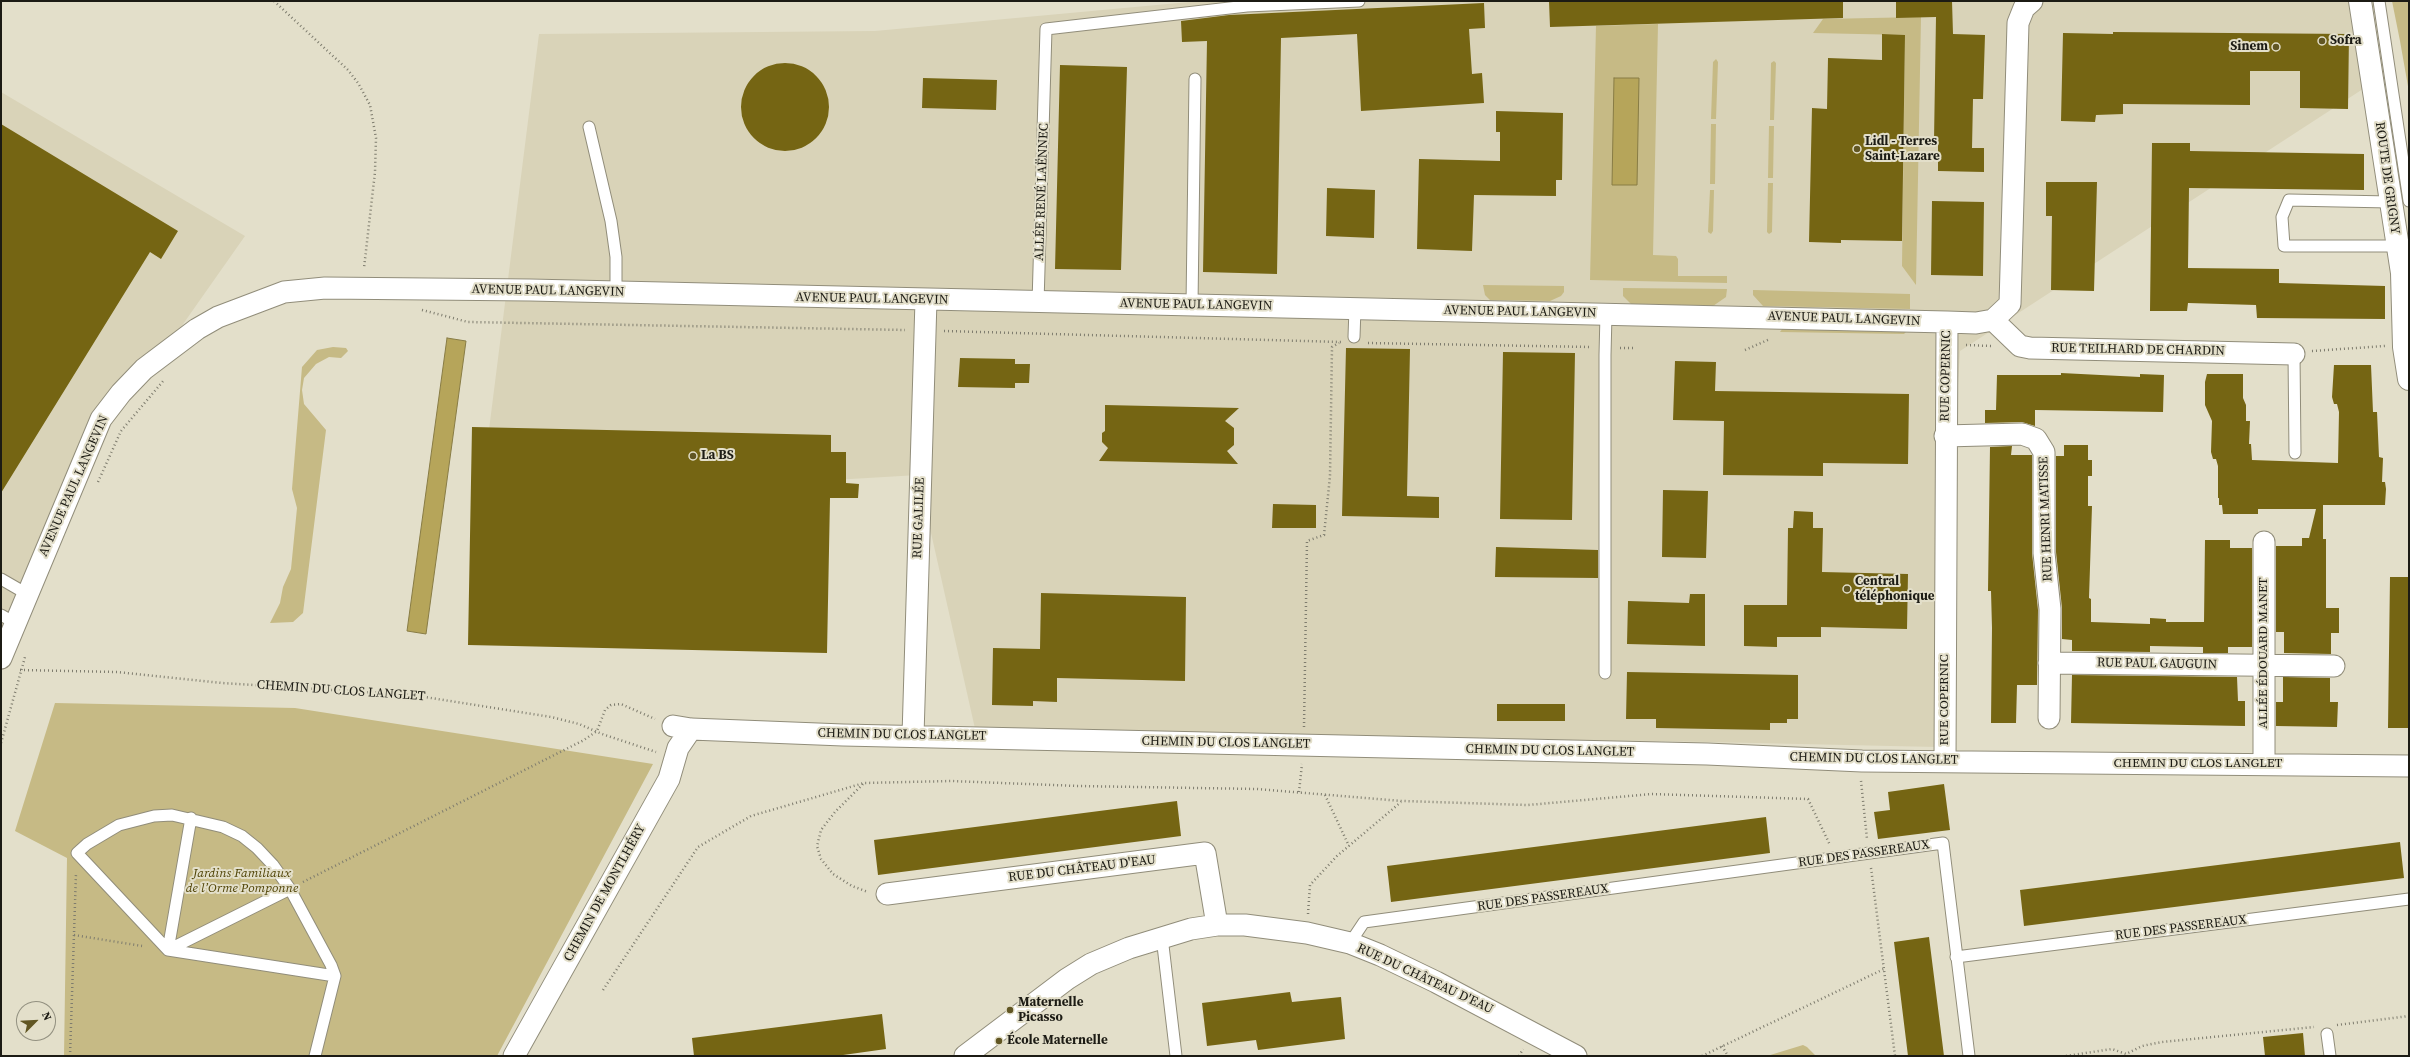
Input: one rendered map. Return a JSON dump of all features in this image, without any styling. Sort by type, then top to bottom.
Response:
[{"type":"street","points":[[1993,320],[2010,304],[2018,23],[2024,8],[2032,1]]},
{"type":"street","name":"ROUTE DE GRIGNY","points":[[2360,1],[2400,202],[2397,246],[2403,283],[2404,347],[2409,379]]},
{"type":"street","name":"AVENUE PAUL LANGEVIN","points":[[8,664],[8,619],[27,594],[101,419],[121,393],[144,369],[169,348],[218,317],[284,292],[325,288],[616,292],[1038,303],[1354,308],[1947,322]]},
{"type":"street","name":"RUE GALILÉE","points":[[913,736],[926,300]]},
{"type":"street","name":"RUE COPERNIC","points":[[1945,761],[1945,436],[1947,322],[1976,323],[1993,320]]},
{"type":"street","name":"RUE TEILHARD DE CHARDIN","points":[[1993,320],[2020,346],[2030,348],[2294,354]]},
{"type":"street","name":"RUE HENRI MATISSE","points":[[1945,436],[2022,434],[2036,439],[2040,443],[2044,452],[2044,553],[2050,609],[2049,718]]},
{"type":"street","name":"ALLÉE ÉDOUARD MANET","points":[[2264,542],[2264,764]]},
{"type":"street","name":"RUE PAUL GAUGUIN","points":[[2049,663],[2334,666]]},
{"type":"street","name":"CHEMIN DU CLOS LANGLET","points":[[682,727],[913,736],[1707,754],[1862,761],[2409,766]]},
{"type":"street","name":"CHEMIN DE MONTLHÉRY","points":[[514,1056],[669,780],[682,727]]},
{"type":"street","name":"RUE DU CHÂTEAU D'EAU","points":[[887,894],[1206,853],[1217,925]]},
{"type":"street","name":"RUE DU CHÂTEAU D'EAU","points":[[965,1056],[1054,988],[1091,964],[1162,937],[1217,925],[1245,925],[1307,933],[1350,943],[1380,955],[1436,982],[1576,1056]]},
{"type":"lane","name":"ALLÉE RENÉ LAËNNEC","points":[[1038,303],[1046,81],[1046,29],[1048,27],[1086,25],[1176,13],[1247,6],[1359,1]]},
{"type":"lane","points":[[2379,1],[2400,202],[2289,200],[2282,217],[2284,246],[2397,246]]},
{"type":"lane","points":[[1192,305],[1195,79]]},
{"type":"lane","points":[[589,127],[611,221],[616,257],[616,292]]},
{"type":"lane","points":[[1352,340],[1354,308]]},
{"type":"lane","points":[[1605,673],[1606,314]]},
{"type":"lane","points":[[2294,354],[2295,454]]},
{"type":"lane","points":[[1,579],[27,594]]},
{"type":"lane","points":[[315,1056],[335,976],[331,965],[290,889],[273,865],[242,836],[223,827],[191,818],[172,815],[137,819],[119,825],[103,834],[77,853],[168,950],[335,976]]},
{"type":"lane","points":[[168,950],[191,818]]},
{"type":"lane","name":"RUE DES PASSEREAUX","points":[[1350,943],[1364,922],[1943,843],[1956,957],[2409,899]]},
{"type":"lane","points":[[168,950],[290,889]]},
{"type":"lane","points":[[1162,937],[1176,1056]]},
{"type":"lane","points":[[1956,957],[1969,1056]]},
{"type":"lane","points":[[2326,1029],[2330,1056]]},
{"type":"path","points":[[274,1],[348,70],[358,83],[370,105],[376,138],[374,172],[364,251],[363,289]]},
{"type":"path","points":[[414,309],[468,322],[925,331],[1342,342],[1352,340]]},
{"type":"path","points":[[1299,793],[1304,745],[1307,541],[1324,535],[1330,476],[1332,347],[1342,342],[1352,340]]},
{"type":"path","points":[[1365,343],[1634,348]]},
{"type":"path","points":[[2294,354],[2338,348],[2388,346],[2404,347]]},
{"type":"path","points":[[96,488],[121,431],[166,379]]},
{"type":"path","points":[[1,743],[27,649]]},
{"type":"path","name":"CHEMIN DU CLOS LANGLET","points":[[8,664],[21,670],[116,672],[222,683],[412,695],[551,717],[579,724],[674,758]]},
{"type":"path","points":[[290,889],[597,731],[605,710],[612,704],[621,704],[682,727]]},
{"type":"path","points":[[1862,761],[1861,792],[1895,1056]]},
{"type":"path","points":[[604,990],[698,847],[751,816],[864,782],[951,781],[1078,786],[1257,789],[1402,801],[1528,805],[1652,794],[1808,799],[1837,858]]},
{"type":"path","points":[[864,782],[835,812],[821,830],[817,846],[821,859],[833,874],[852,886],[868,892],[887,894]]},
{"type":"path","points":[[1325,795],[1349,846]]},
{"type":"path","points":[[1307,933],[1310,885],[1349,846],[1402,801]]},
{"type":"path","points":[[70,1056],[77,853]]},
{"type":"path","points":[[74,935],[168,950]]},
{"type":"path","points":[[1702,1056],[1884,968]]},
{"type":"path","points":[[2066,1056],[2112,1049],[2126,1055],[2162,1042],[2326,1029],[2409,1016]]},
{"type":"path","points":[[1722,1046],[1728,1056]]},
{"type":"shaded area","points":[[1200,1],[2351,1],[2366,87],[1960,351],[1937,747],[1662,741],[976,733],[918,475],[480,501],[539,34],[875,31]]},
{"type":"shaded area","points":[[1614,78],[1639,78],[1637,185],[1612,185]]},
{"type":"shaded area","points":[[1,92],[245,236],[181,327],[134,367],[1,635]]},
{"type":"shaded area","points":[[447,338],[466,341],[426,634],[407,631]]},
{"type":"green space","points":[[2392,1],[2409,1],[2409,92],[2400,41]]},
{"type":"green space","points":[[1921,17],[1916,285],[1902,266],[1905,35],[1813,33],[1823,19]]},
{"type":"green space","points":[[1658,24],[1653,255],[1676,256],[1678,259],[1678,276],[1727,276],[1727,283],[1590,280],[1596,26]]},
{"type":"green space","points":[[1716,59],[1718,62],[1716,119],[1711,119],[1713,62]]},
{"type":"green space","points":[[1774,61],[1776,63],[1774,120],[1770,120],[1771,63]]},
{"type":"green space","points":[[1711,124],[1716,124],[1715,184],[1710,184]]},
{"type":"green space","points":[[1769,126],[1774,126],[1773,178],[1768,178]]},
{"type":"green space","points":[[1768,183],[1773,183],[1772,232],[1769,234],[1767,232]]},
{"type":"green space","points":[[1710,190],[1714,190],[1713,231],[1711,234],[1708,232]]},
{"type":"green space","points":[[1483,285],[1564,286],[1564,292],[1561,296],[1550,301],[1490,300],[1485,295]]},
{"type":"green space","points":[[1623,288],[1727,289],[1726,297],[1713,306],[1631,304],[1623,296]]},
{"type":"green space","points":[[1753,290],[1910,294],[1910,309],[1763,306],[1753,295]]},
{"type":"green space","points":[[1783,328],[1908,330],[1904,334],[1780,332]]},
{"type":"green space","points":[[333,347],[346,348],[348,351],[341,358],[329,357],[316,364],[304,378],[302,390],[304,404],[326,430],[303,613],[293,622],[270,623],[280,603],[283,587],[291,569],[297,508],[292,489],[302,367],[317,350]]},
{"type":"green space","name":"Jardins Familiaux de l’Orme Pomponne","points":[[55,703],[295,708],[653,764],[497,1056],[64,1056],[67,858],[15,831]]},
{"type":"green space","points":[[1803,1045],[1816,1056],[1767,1056]]},
{"type":"building","points":[[1549,1],[1843,1],[1843,18],[1550,27]]},
{"type":"building","points":[[1896,1],[1952,1],[1953,34],[1985,35],[1983,99],[1973,99],[1972,148],[1984,148],[1984,172],[1938,171],[1938,140],[1934,140],[1936,17],[1896,18]]},
{"type":"building","points":[[1484,3],[1485,28],[1469,29],[1472,74],[1482,73],[1484,103],[1361,111],[1357,34],[1281,38],[1277,274],[1203,272],[1207,41],[1182,42],[1181,21],[1229,15]]},
{"type":"building","points":[[2113,32],[2349,34],[2348,109],[2300,108],[2300,71],[2250,71],[2250,105],[2123,104],[2123,114],[2096,115],[2095,122],[2061,121],[2063,33],[2113,34]]},
{"type":"building","name":"Lidl - Terres Saint-Lazare","points":[[1882,34],[1905,35],[1902,241],[1841,240],[1841,243],[1809,242],[1812,108],[1827,109],[1828,58],[1882,60]]},
{"type":"building","points":[[785,63],[802,66],[810,70],[822,82],[826,90],[829,107],[826,124],[822,132],[810,144],[802,148],[785,151],[768,148],[760,144],[748,132],[744,124],[741,107],[744,90],[748,82],[760,70],[768,66]]},
{"type":"building","points":[[1060,65],[1127,67],[1121,270],[1055,269]]},
{"type":"building","points":[[923,78],[997,80],[996,110],[922,108]]},
{"type":"building","points":[[1496,111],[1563,113],[1562,180],[1556,180],[1556,196],[1474,195],[1472,251],[1417,249],[1419,159],[1500,161],[1500,132],[1496,132]]},
{"type":"building","points":[[1,124],[178,231],[161,259],[150,252],[1,493]]},
{"type":"building","points":[[2152,143],[2190,143],[2190,151],[2364,154],[2364,190],[2189,188],[2188,268],[2279,269],[2279,283],[2385,286],[2385,319],[2257,318],[2256,305],[2188,303],[2187,311],[2150,311]]},
{"type":"building","points":[[2046,182],[2097,182],[2094,291],[2051,290],[2052,216],[2046,216]]},
{"type":"building","points":[[1327,188],[1375,190],[1374,238],[1326,236]]},
{"type":"building","points":[[1932,201],[1984,202],[1983,276],[1931,275]]},
{"type":"building","points":[[1346,348],[1410,349],[1407,496],[1439,497],[1439,518],[1342,516]]},
{"type":"building","points":[[1503,352],[1575,353],[1572,520],[1500,519]]},
{"type":"building","points":[[960,358],[1015,359],[1015,364],[1030,364],[1029,383],[1015,383],[1015,388],[958,387]]},
{"type":"building","points":[[1675,361],[1716,362],[1715,391],[1909,394],[1908,464],[1823,463],[1823,476],[1723,475],[1724,421],[1673,420]]},
{"type":"building","points":[[2334,365],[2371,365],[2373,412],[2377,412],[2379,457],[2383,458],[2382,482],[2385,482],[2386,489],[2385,505],[2323,505],[2323,539],[2326,539],[2326,608],[2339,608],[2339,633],[2331,633],[2331,654],[2284,653],[2284,632],[2276,632],[2276,546],[2302,546],[2302,538],[2309,538],[2316,509],[2258,509],[2258,514],[2223,514],[2222,505],[2219,505],[2218,498],[2218,466],[2216,459],[2213,459],[2211,452],[2212,421],[2205,405],[2205,382],[2207,374],[2243,374],[2243,398],[2246,405],[2246,421],[2250,421],[2249,444],[2251,444],[2252,460],[2338,463],[2339,412],[2337,404],[2334,404],[2332,397]]},
{"type":"building","points":[[2061,373],[2140,377],[2140,374],[2164,375],[2163,412],[2035,410],[2035,426],[2022,422],[1985,423],[1985,410],[1996,410],[1997,375],[2061,375]]},
{"type":"building","points":[[1105,405],[1239,408],[1225,421],[1234,428],[1234,445],[1227,451],[1238,464],[1099,461],[1108,448],[1102,442],[1102,433],[1105,431]]},
{"type":"building","points":[[472,427],[831,435],[831,452],[846,452],[846,483],[859,484],[858,498],[830,498],[827,653],[468,645]]},
{"type":"building","points":[[2064,445],[2088,445],[2088,460],[2092,460],[2092,476],[2088,476],[2088,506],[2092,506],[2089,598],[2091,599],[2091,622],[2150,624],[2150,618],[2166,619],[2166,622],[2204,622],[2205,540],[2230,540],[2230,548],[2252,548],[2252,647],[2228,647],[2228,653],[2203,653],[2203,647],[2150,646],[2150,652],[2072,651],[2072,640],[2062,639],[2062,608],[2056,552],[2056,456],[2064,456]]},
{"type":"building","points":[[2012,446],[2011,455],[2032,455],[2032,553],[2038,610],[2037,685],[2017,685],[2016,723],[1991,723],[1992,628],[1991,591],[1988,591],[1990,447]]},
{"type":"building","points":[[1663,490],[1708,491],[1706,558],[1662,557]]},
{"type":"building","points":[[1273,504],[1316,505],[1316,528],[1272,528]]},
{"type":"building","name":"Central téléphonique","points":[[1794,511],[1813,512],[1813,528],[1823,528],[1822,572],[1908,574],[1907,629],[1821,627],[1821,637],[1777,637],[1777,647],[1744,646],[1744,605],[1787,605],[1788,528],[1793,528]]},
{"type":"building","points":[[1496,547],[1598,550],[1598,578],[1495,577]]},
{"type":"building","points":[[2390,577],[2409,577],[2409,728],[2388,728]]},
{"type":"building","points":[[1041,593],[1186,597],[1185,681],[1057,678],[1057,702],[1033,701],[1033,706],[992,705],[993,648],[1040,649]]},
{"type":"building","points":[[1690,594],[1705,594],[1705,646],[1627,644],[1628,601],[1689,603]]},
{"type":"building","points":[[1627,672],[1798,675],[1798,719],[1787,719],[1787,723],[1770,723],[1770,730],[1656,728],[1656,719],[1626,719]]},
{"type":"building","points":[[2072,675],[2237,677],[2238,701],[2245,701],[2245,726],[2071,723]]},
{"type":"building","points":[[2283,677],[2330,678],[2330,702],[2338,702],[2337,727],[2276,726],[2276,702],[2283,702]]},
{"type":"building","points":[[1497,704],[1565,704],[1565,721],[1497,721]]},
{"type":"building","points":[[1944,784],[1950,830],[1878,839],[1874,812],[1890,810],[1888,792]]},
{"type":"building","points":[[1177,801],[1181,836],[878,875],[874,840]]},
{"type":"building","points":[[1766,817],[1770,853],[1391,902],[1387,866]]},
{"type":"building","points":[[2400,842],[2404,878],[2024,926],[2020,890]]},
{"type":"building","points":[[1929,937],[1944,1056],[1908,1056],[1894,942]]},
{"type":"building","points":[[1290,992],[1292,1002],[1341,997],[1345,1039],[1258,1050],[1256,1040],[1207,1046],[1202,1003]]},
{"type":"building","points":[[882,1014],[886,1049],[836,1056],[694,1056],[692,1038]]},
{"type":"building","points":[[2303,1033],[2305,1056],[2265,1056],[2263,1037]]},
{"type":"place","name":"Sofra","points":[[2322,41]]},
{"type":"place","name":"Sinem","points":[[2276,47]]},
{"type":"place","name":"Lidl - Terres Saint-Lazare","points":[[1857,149]]},
{"type":"place","name":"La BS","points":[[693,456]]},
{"type":"place","name":"Central téléphonique","points":[[1847,589]]},
{"type":"place","name":"Maternelle Picasso","points":[[1010,1010]]},
{"type":"place","name":"École Maternelle","points":[[999,1041]]}]
